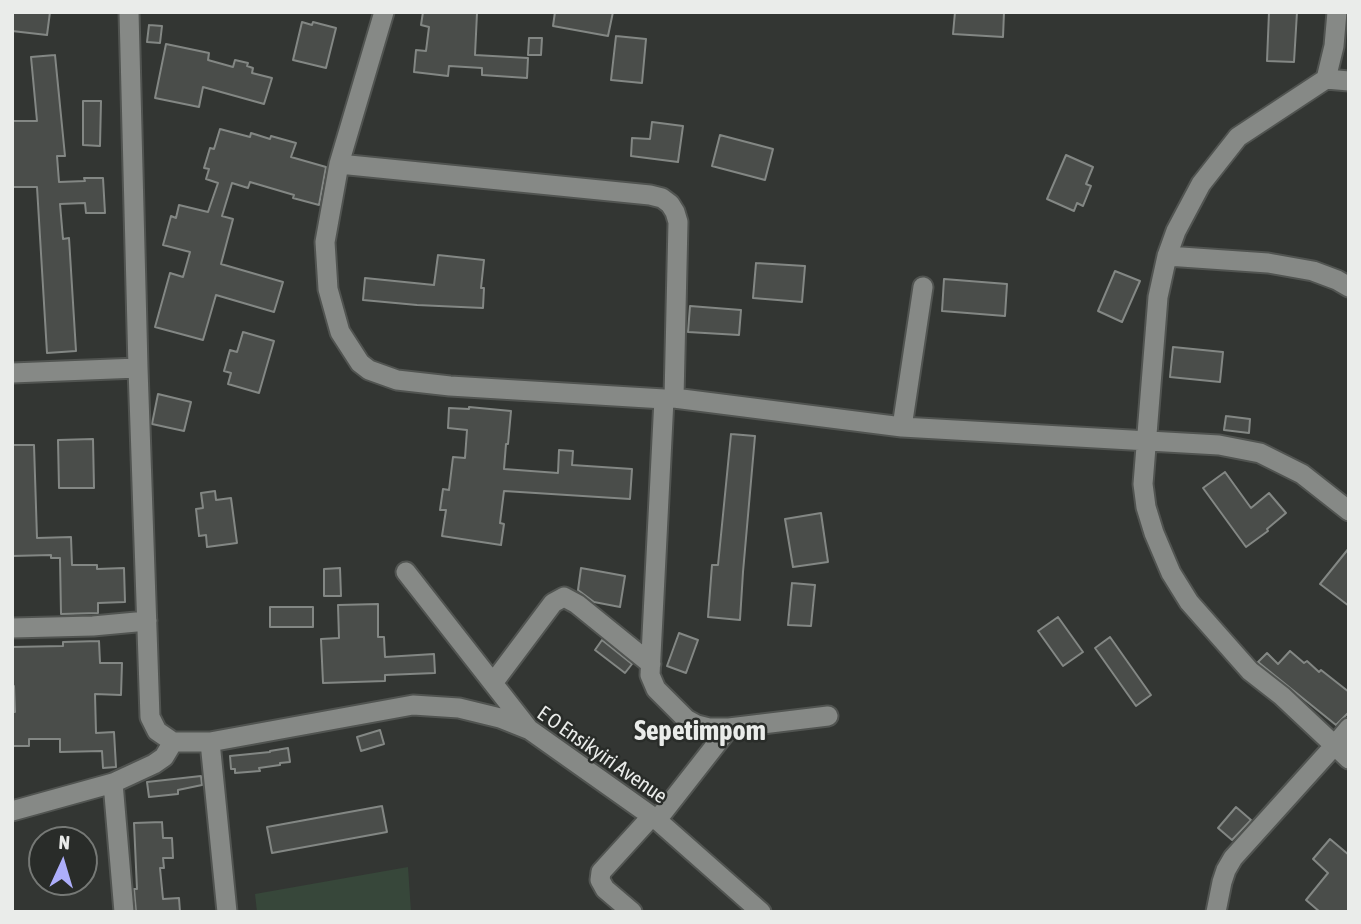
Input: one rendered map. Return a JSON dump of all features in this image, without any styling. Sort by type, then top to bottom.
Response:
[{"type":"street","points":[[12,811],[113,783],[155,764],[164,757],[173,742],[157,731],[150,717],[129,12]]},
{"type":"street","points":[[384,12],[339,164],[325,242],[328,289],[340,332],[360,363],[369,370],[397,380],[450,386],[669,399],[902,427],[1219,445],[1260,453],[1302,474],[1349,511]]},
{"type":"street","points":[[1326,79],[1334,46],[1337,12]]},
{"type":"street","points":[[1342,753],[1282,696],[1250,671],[1189,602],[1171,573],[1154,533],[1146,507],[1143,484],[1158,297],[1167,256],[1176,231],[1201,184],[1238,137],[1326,79],[1349,81]]},
{"type":"street","points":[[339,164],[650,195],[662,198],[670,204],[678,222],[650,675],[656,689],[686,719],[709,728],[828,716]]},
{"type":"street","points":[[1167,256],[1268,263],[1313,271],[1349,287]]},
{"type":"street","points":[[902,427],[923,287]]},
{"type":"street","points":[[12,373],[138,368]]},
{"type":"street","points":[[406,572],[530,730]]},
{"type":"street","points":[[493,683],[553,603],[564,597],[577,604],[651,664]]},
{"type":"street","points":[[12,628],[93,626],[147,621]]},
{"type":"street","name":"E O Ensikyiri Avenue","points":[[173,742],[210,742],[413,705],[459,708],[500,718],[530,730],[654,818],[761,912]]},
{"type":"street","points":[[632,912],[606,889],[600,880],[601,872],[654,818],[729,728]]},
{"type":"street","points":[[1216,912],[1226,870],[1233,858],[1342,753],[1349,728]]},
{"type":"street","points":[[210,742],[227,912]]},
{"type":"street","points":[[113,783],[124,912]]},
{"type":"green space","points":[[408,867],[411,912],[257,912],[255,894]]},
{"type":"building","points":[[12,12],[50,12],[47,35],[12,31]]},
{"type":"building","points":[[423,12],[477,13],[475,55],[528,58],[527,78],[482,75],[482,68],[449,66],[448,76],[414,72],[416,50],[426,51],[429,27],[421,25]]},
{"type":"building","points":[[555,12],[613,12],[608,36],[553,26]]},
{"type":"building","points":[[955,12],[1004,12],[1003,37],[953,34]]},
{"type":"building","points":[[1269,12],[1297,12],[1294,62],[1267,61]]},
{"type":"building","points":[[302,22],[336,28],[326,68],[293,60]]},
{"type":"building","points":[[149,25],[162,26],[160,43],[147,42]]},
{"type":"building","points":[[616,36],[646,39],[642,83],[611,80]]},
{"type":"building","points":[[529,38],[542,38],[541,55],[528,55]]},
{"type":"building","points":[[166,44],[209,53],[208,60],[233,67],[235,60],[248,63],[247,66],[253,68],[252,73],[272,78],[264,104],[203,87],[199,107],[155,98]]},
{"type":"building","points":[[55,55],[65,156],[57,156],[59,182],[103,178],[105,213],[86,213],[85,203],[60,204],[63,239],[69,238],[76,351],[47,353],[37,187],[12,187],[12,121],[37,121],[31,57]]},
{"type":"building","points":[[83,101],[101,101],[100,146],[83,145]]},
{"type":"building","points":[[652,122],[683,126],[678,162],[631,156],[632,138],[650,139]]},
{"type":"building","points":[[220,129],[250,137],[251,133],[296,143],[291,157],[326,167],[319,205],[250,182],[248,188],[232,183],[222,216],[233,219],[221,264],[283,282],[274,312],[216,295],[203,340],[155,327],[170,273],[183,277],[190,252],[163,245],[171,216],[176,218],[179,205],[208,212],[218,183],[206,179],[209,169],[204,168]]},
{"type":"building","points":[[720,135],[773,149],[765,180],[712,166]]},
{"type":"building","points":[[1066,155],[1093,167],[1086,184],[1091,186],[1083,206],[1077,203],[1074,211],[1047,199]]},
{"type":"building","points":[[438,255],[484,260],[481,288],[484,288],[483,308],[363,300],[365,278],[434,285]]},
{"type":"building","points":[[756,263],[805,266],[802,302],[753,298]]},
{"type":"building","points":[[1115,271],[1140,281],[1122,322],[1098,311]]},
{"type":"building","points":[[944,279],[1007,284],[1005,316],[942,311]]},
{"type":"building","points":[[690,306],[741,310],[739,335],[688,332]]},
{"type":"building","points":[[243,332],[274,341],[259,393],[228,384],[231,373],[224,371],[230,350],[237,352]]},
{"type":"building","points":[[1173,347],[1223,352],[1220,382],[1170,377]]},
{"type":"building","points":[[158,394],[191,402],[184,431],[152,424]]},
{"type":"building","points":[[449,408],[511,411],[504,469],[558,473],[559,450],[573,451],[572,465],[632,469],[630,499],[504,491],[500,523],[504,524],[501,545],[442,536],[446,510],[440,510],[443,489],[449,490],[453,457],[465,458],[467,430],[448,428]]},
{"type":"building","points":[[1226,416],[1250,419],[1249,433],[1224,430]]},
{"type":"building","points":[[731,434],[755,436],[740,620],[708,617],[712,565],[718,565]]},
{"type":"building","points":[[93,439],[94,488],[59,488],[58,440]]},
{"type":"building","points":[[12,445],[34,445],[37,538],[71,537],[72,565],[97,565],[97,569],[124,568],[125,602],[98,603],[98,613],[61,614],[60,558],[51,558],[51,555],[12,556]]},
{"type":"building","points":[[1225,472],[1251,508],[1269,493],[1286,513],[1246,547],[1203,488]]},
{"type":"building","points":[[215,491],[216,500],[231,498],[237,543],[207,547],[206,535],[199,536],[196,509],[203,508],[201,493]]},
{"type":"building","points":[[821,513],[828,562],[793,567],[785,519]]},
{"type":"building","points":[[1349,548],[1349,606],[1320,584]]},
{"type":"building","points":[[340,568],[341,596],[324,596],[324,569]]},
{"type":"building","points":[[581,568],[625,576],[620,607],[594,602],[578,590]]},
{"type":"building","points":[[792,583],[815,585],[811,626],[788,625]]},
{"type":"building","points":[[378,604],[378,637],[384,637],[385,657],[434,654],[435,673],[385,675],[385,681],[323,683],[321,639],[339,638],[338,605]]},
{"type":"building","points":[[270,607],[313,607],[313,627],[270,627]]},
{"type":"building","points":[[1058,617],[1083,652],[1063,666],[1038,631]]},
{"type":"building","points":[[679,633],[698,640],[686,673],[667,666]]},
{"type":"building","points":[[1110,637],[1151,695],[1136,706],[1095,648]]},
{"type":"building","points":[[602,640],[632,664],[625,673],[595,650]]},
{"type":"building","points":[[99,641],[100,663],[122,663],[121,695],[95,694],[96,733],[114,732],[116,767],[103,768],[102,751],[60,752],[60,739],[29,739],[29,746],[12,746],[12,712],[15,712],[12,647],[63,646],[63,642]]},
{"type":"building","points":[[1290,651],[1349,692],[1349,712],[1336,725],[1258,662],[1267,653],[1278,664]]},
{"type":"building","points":[[380,730],[384,744],[361,751],[357,737]]},
{"type":"building","points":[[288,748],[290,762],[259,768],[260,771],[235,773],[235,769],[231,769],[230,756]]},
{"type":"building","points":[[201,776],[202,785],[178,790],[178,794],[149,797],[147,782]]},
{"type":"building","points":[[382,806],[387,832],[272,853],[267,827]]},
{"type":"building","points":[[1236,807],[1251,820],[1232,840],[1218,828]]},
{"type":"building","points":[[162,822],[163,838],[172,838],[173,858],[163,858],[164,868],[160,868],[163,899],[179,898],[180,912],[136,912],[134,823]]},
{"type":"building","points":[[1330,839],[1349,855],[1349,912],[1320,912],[1306,900],[1328,873],[1313,859]]},
{"type":"district","name":"Sepetimpom","points":[[700,731]]}]
